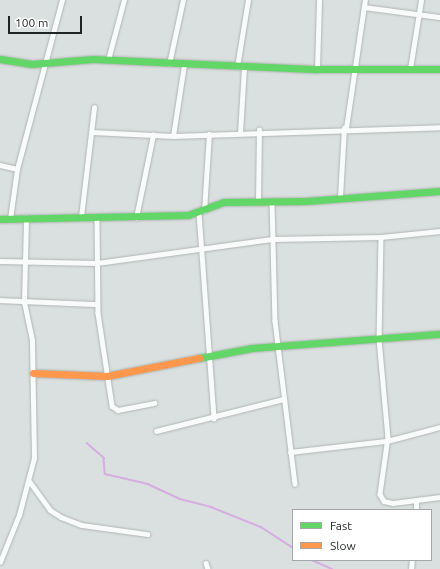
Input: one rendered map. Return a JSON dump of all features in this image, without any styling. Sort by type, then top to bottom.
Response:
[{"type":"street","points":[[10,219],[18,169],[47,64],[62,0]]},
{"type":"street","points":[[108,60],[124,0]]},
{"type":"street","points":[[169,64],[182,0]]},
{"type":"street","points":[[240,133],[240,67],[248,0]]},
{"type":"street","points":[[317,69],[319,0]]},
{"type":"street","points":[[340,197],[345,128],[356,70],[365,0]]},
{"type":"street","points":[[410,69],[421,0]]},
{"type":"street","points":[[364,7],[440,18]]},
{"type":"street","points":[[0,59],[47,64],[108,60],[240,67],[356,70],[440,69]]},
{"type":"street","points":[[173,136],[184,65]]},
{"type":"street","points":[[81,217],[94,108]]},
{"type":"street","points":[[92,132],[173,136],[240,133],[259,130],[440,127]]},
{"type":"street","points":[[258,201],[259,130]]},
{"type":"street","points":[[209,134],[201,212],[208,356],[214,418]]},
{"type":"street","points":[[136,218],[154,135]]},
{"type":"street","points":[[0,164],[18,169]]},
{"type":"street","points":[[0,219],[81,217],[136,218],[201,212],[224,202],[272,201],[440,192]]},
{"type":"street","points":[[272,201],[278,345],[283,399],[295,484]]},
{"type":"street","points":[[0,562],[30,482],[34,458],[34,373],[24,302],[23,262],[26,218]]},
{"type":"street","points":[[97,218],[97,304],[113,408],[154,403]]},
{"type":"street","points":[[0,261],[96,263],[273,239],[381,237],[440,231]]},
{"type":"street","points":[[381,237],[379,339],[388,442],[381,497],[393,503],[416,502],[440,497]]},
{"type":"street","points":[[0,300],[97,304]]},
{"type":"street","points":[[34,373],[107,376],[208,356],[278,345],[440,334]]},
{"type":"street","points":[[156,431],[214,418],[283,399]]},
{"type":"street","points":[[290,452],[388,442],[440,427]]},
{"type":"street","points":[[30,482],[50,510],[61,517],[82,526],[147,534]]},
{"type":"street","points":[[416,502],[416,509]]},
{"type":"street","points":[[206,562],[208,569]]},
{"type":"waterway","points":[[87,443],[104,458],[105,474],[148,484],[180,499],[211,507],[261,527],[292,547]]},
{"type":"waterway","points":[[314,561],[332,569]]},
{"type":"traffic: fast","points":[[0,59],[32,64],[93,59],[317,69],[440,69]]},
{"type":"traffic: fast","points":[[0,219],[188,215],[224,202],[306,201],[440,191]]},
{"type":"traffic: fast","points":[[199,358],[252,348],[440,334]]},
{"type":"traffic: slow","points":[[33,373],[107,376],[199,358]]}]
